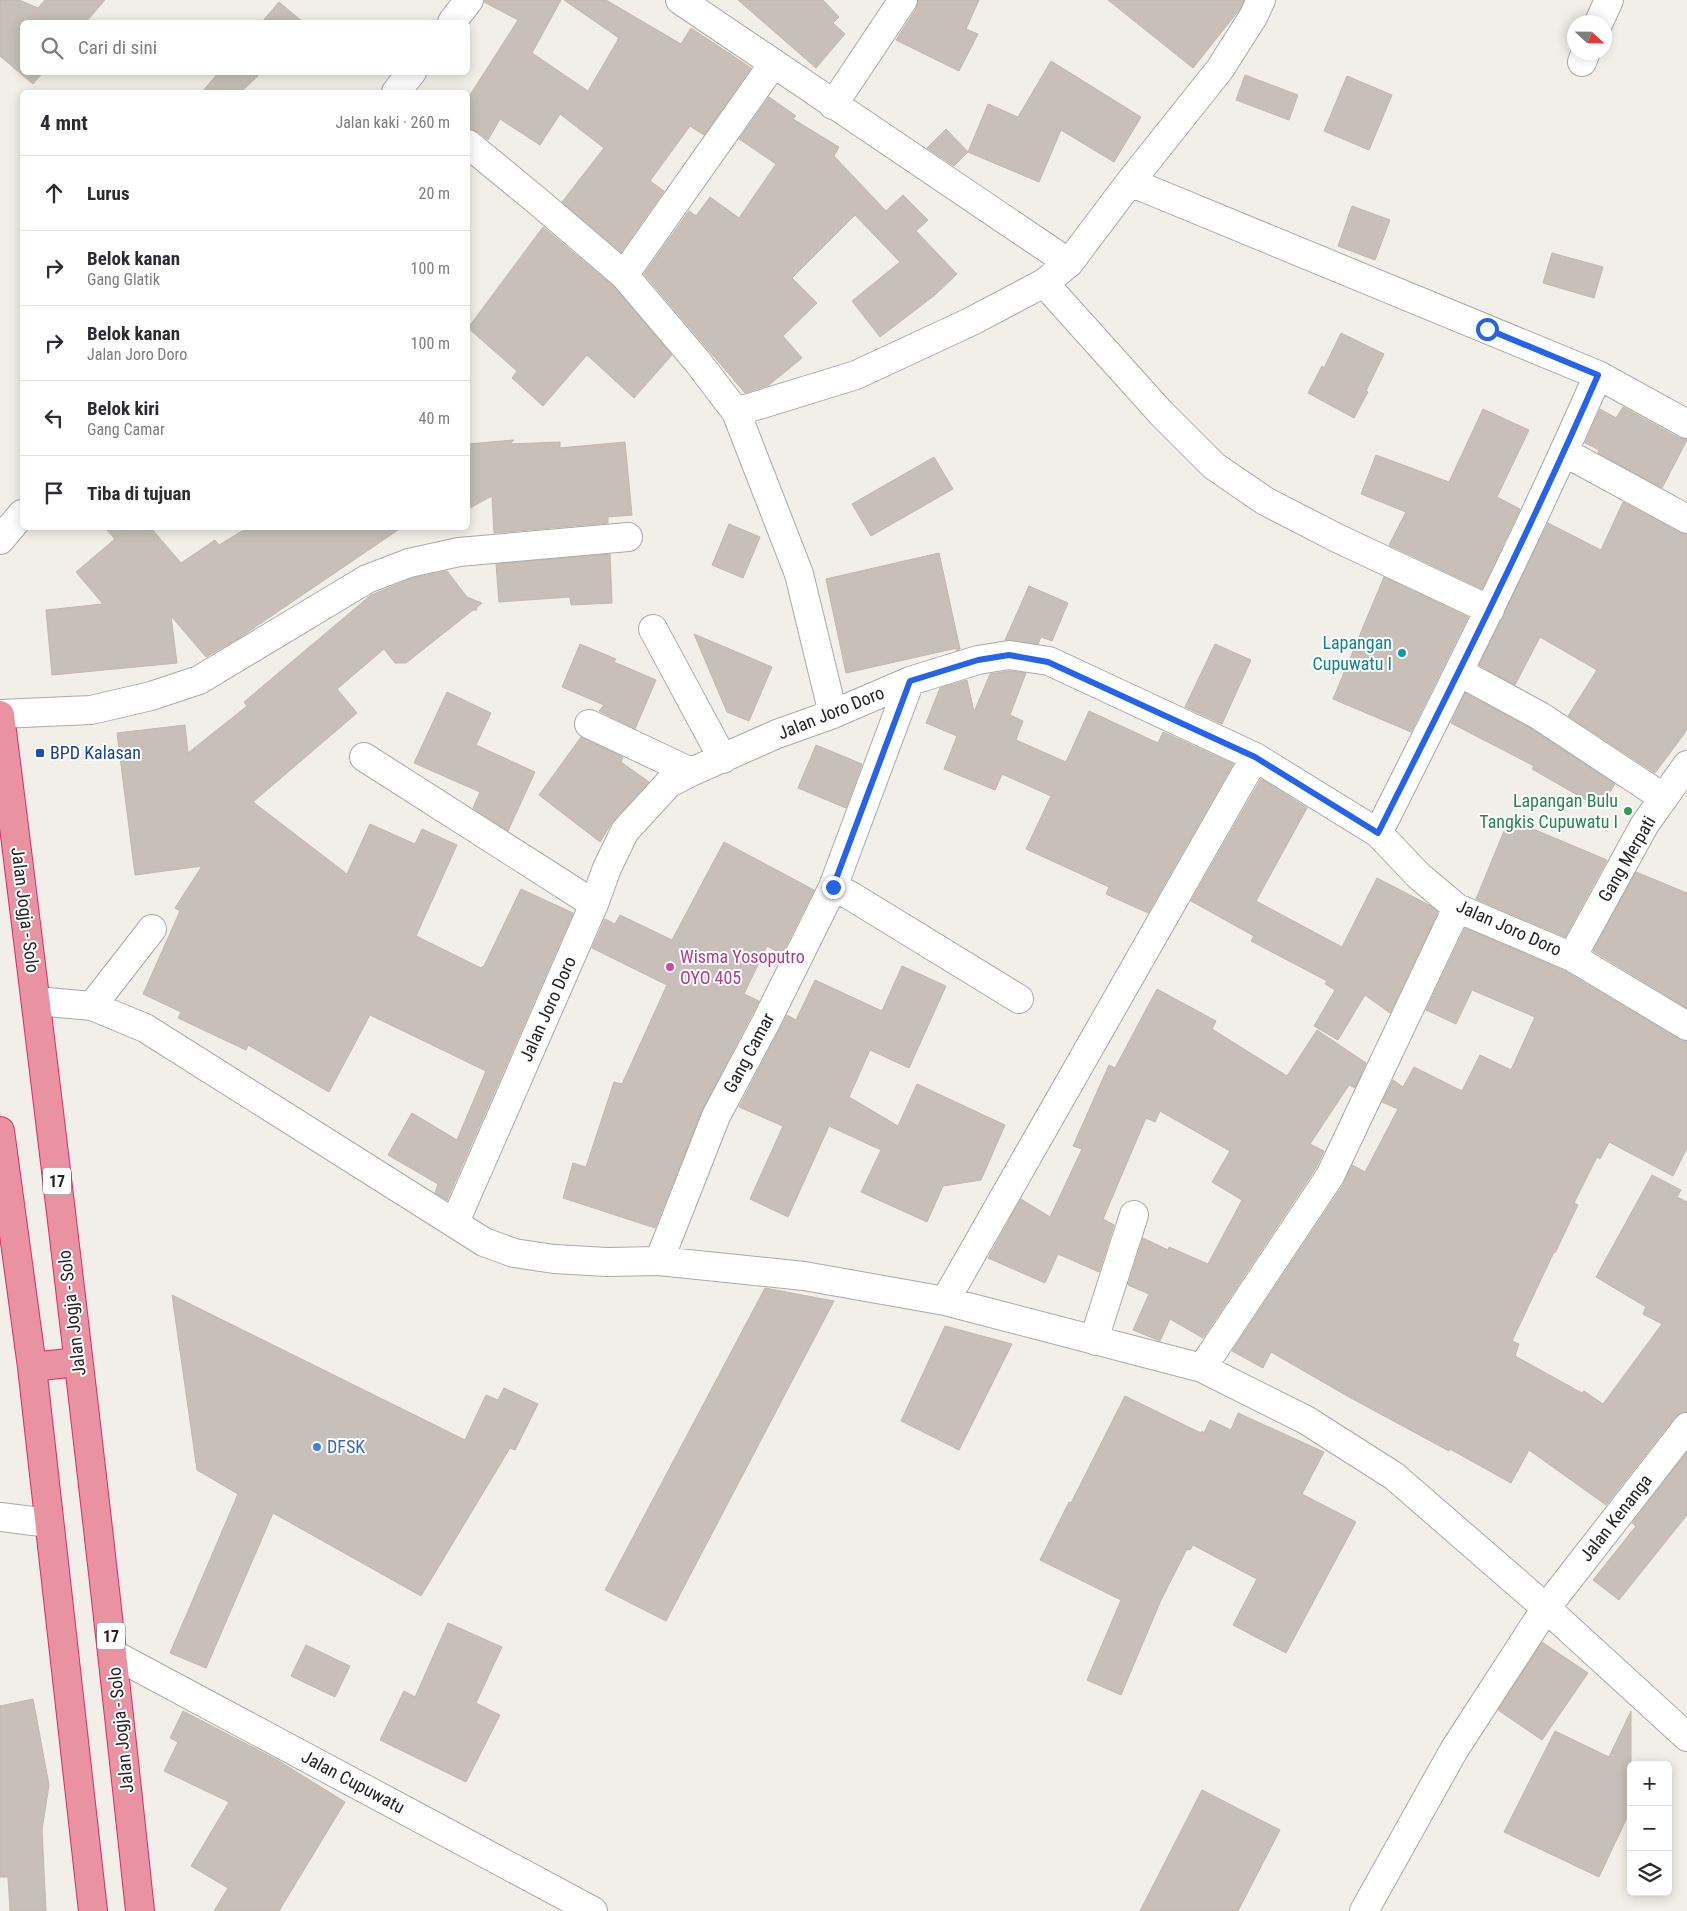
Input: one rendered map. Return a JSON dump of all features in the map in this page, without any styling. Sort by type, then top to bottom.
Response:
[{"type":"highway","name":"Jalan Jogja - Solo","points":[[0,714],[113,1654],[140,1911]]},
{"type":"highway","points":[[0,1131],[32,1367],[93,1911]]},
{"type":"highway","points":[[32,1367],[78,1362]]},
{"type":"street","points":[[680,0],[1069,263]]},
{"type":"street","points":[[833,105],[903,0]]},
{"type":"street","points":[[736,412],[856,374],[970,322],[1044,283],[1069,263],[1130,182],[1220,69],[1253,18],[1261,0]]},
{"type":"street","points":[[1602,15],[1609,0]]},
{"type":"street","points":[[624,275],[773,64]]},
{"type":"street","points":[[470,146],[624,275],[736,412],[799,574],[833,714]]},
{"type":"street","points":[[1130,182],[1598,375],[1687,424]]},
{"type":"street","points":[[1044,283],[1161,413],[1214,466],[1265,501],[1337,538],[1490,610]]},
{"type":"street","points":[[1378,833],[1490,610],[1598,375]]},
{"type":"street","points":[[1564,452],[1687,519]]},
{"type":"street","points":[[0,540],[20,516]]},
{"type":"street","points":[[0,714],[91,710],[152,696],[200,680],[367,579],[409,563],[459,552],[628,537]]},
{"type":"street","points":[[653,629],[723,759]]},
{"type":"street","name":"Jalan Joro Doro","points":[[455,1222],[594,904],[607,868],[625,831],[668,784],[777,734],[833,714],[910,681],[978,660],[1001,656],[1009,655],[1048,662],[1255,757],[1378,833],[1419,876],[1456,908],[1572,957],[1687,1026]]},
{"type":"street","points":[[1459,672],[1540,716],[1664,798]]},
{"type":"street","name":"Gang Camar","points":[[659,1261],[716,1116],[774,1006],[833,887],[910,681]]},
{"type":"street","points":[[589,724],[691,772]]},
{"type":"street","points":[[364,757],[594,904]]},
{"type":"street","points":[[946,1301],[1255,757]]},
{"type":"street","name":"Gang Merpati","points":[[1572,957],[1645,824],[1687,765]]},
{"type":"street","points":[[833,887],[1019,999]]},
{"type":"street","points":[[1202,1368],[1330,1176],[1456,908]]},
{"type":"street","points":[[92,1006],[152,929]]},
{"type":"street","points":[[36,1001],[92,1006],[146,1028],[484,1242],[514,1253],[554,1259],[607,1262],[659,1261],[804,1276],[946,1301],[1202,1368],[1306,1420],[1394,1476],[1546,1608],[1687,1738]]},
{"type":"street","points":[[1096,1341],[1134,1215]]},
{"type":"street","name":"Jalan Kenanga","points":[[1364,1911],[1454,1750],[1546,1608],[1687,1427]]},
{"type":"street","points":[[0,1517],[49,1523]]},
{"type":"street","name":"Jalan Cupuwatu","points":[[113,1654],[593,1911]]},
{"type":"building","points":[[0,0],[19,0],[38,8],[45,0],[105,0],[88,20],[20,20],[20,73],[0,56]]},
{"type":"building","points":[[484,0],[561,0],[532,53],[588,91],[619,38],[564,0],[606,0],[681,44],[691,28],[751,68],[704,135],[690,126],[650,181],[664,191],[621,252],[562,202],[604,148],[560,114],[540,145],[500,119],[488,140],[478,132],[470,130],[470,95],[518,20],[484,2]]},
{"type":"building","points":[[738,0],[823,0],[839,17],[833,23],[845,34],[816,68]]},
{"type":"building","points":[[918,0],[979,0],[966,29],[978,34],[959,71],[896,40],[916,9]]},
{"type":"building","points":[[1108,0],[1244,0],[1240,9],[1193,68]]},
{"type":"building","points":[[279,2],[301,20],[264,20]]},
{"type":"building","points":[[1051,61],[1141,117],[1114,162],[1061,130],[1039,182],[968,152],[988,104],[1018,117]]},
{"type":"building","points":[[22,75],[40,75],[33,84]]},
{"type":"building","points":[[216,75],[259,75],[243,90],[204,90]]},
{"type":"building","points":[[1245,75],[1298,95],[1289,120],[1236,100]]},
{"type":"building","points":[[1347,76],[1392,95],[1369,150],[1324,131]]},
{"type":"building","points":[[769,97],[796,116],[793,119],[839,147],[834,156],[886,211],[903,195],[928,220],[916,231],[957,274],[935,295],[880,337],[852,301],[900,262],[855,215],[792,278],[817,303],[783,336],[802,358],[769,385],[745,393],[644,274],[689,211],[696,216],[710,197],[739,218],[776,164],[739,139]]},
{"type":"building","points":[[946,129],[968,152],[954,166],[927,148]]},
{"type":"building","points":[[1352,206],[1390,220],[1375,260],[1338,246]]},
{"type":"building","points":[[543,227],[613,286],[672,355],[634,398],[587,355],[543,406],[512,378],[517,371],[470,330],[470,325]]},
{"type":"building","points":[[1552,253],[1603,267],[1594,298],[1543,283]]},
{"type":"building","points":[[1341,333],[1384,354],[1366,391],[1368,392],[1354,418],[1308,393],[1322,366],[1324,368]]},
{"type":"building","points":[[1623,407],[1679,438],[1687,440],[1662,488],[1598,453],[1599,450],[1585,443],[1600,409],[1616,418]]},
{"type":"building","points":[[1483,409],[1529,430],[1497,497],[1520,509],[1482,589],[1389,545],[1406,512],[1361,494],[1376,455],[1449,482]]},
{"type":"building","points":[[514,440],[510,444],[560,442],[560,448],[625,442],[632,515],[608,517],[608,523],[494,533],[492,496],[470,508],[470,444]]},
{"type":"building","points":[[934,457],[953,489],[871,536],[852,504]]},
{"type":"building","points":[[1623,502],[1687,535],[1687,730],[1655,773],[1568,716],[1597,670],[1540,637],[1515,685],[1479,665],[1548,523],[1601,550]]},
{"type":"building","points":[[729,524],[760,537],[743,578],[712,565]]},
{"type":"building","points":[[107,530],[153,530],[181,563],[215,540],[219,545],[244,530],[398,530],[239,638],[206,657],[171,616],[177,663],[52,675],[46,610],[103,604],[76,572],[115,539]]},
{"type":"building","points":[[939,553],[960,649],[956,651],[957,648],[846,673],[826,579]]},
{"type":"building","points":[[610,554],[612,603],[571,605],[570,597],[499,602],[496,564]]},
{"type":"building","points":[[447,571],[467,597],[482,603],[476,608],[477,610],[473,610],[406,663],[395,663],[384,649],[337,689],[357,713],[253,802],[347,874],[370,824],[415,844],[422,829],[457,845],[416,936],[481,968],[484,966],[521,889],[573,913],[447,1200],[435,1193],[438,1184],[388,1155],[412,1113],[457,1140],[486,1071],[370,1015],[329,1092],[248,1045],[246,1050],[178,1018],[181,1012],[143,994],[180,911],[175,908],[202,866],[135,875],[117,733],[185,725],[188,753],[247,706],[244,702],[371,595],[413,578]]},
{"type":"building","name":"Lapangan Cupuwatu I","points":[[1384,577],[1468,617],[1411,732],[1333,699]]},
{"type":"building","points":[[1029,586],[1068,603],[1052,641],[1041,637],[1038,644],[1005,640]]},
{"type":"building","points":[[694,634],[772,667],[749,721],[727,712]]},
{"type":"building","points":[[580,644],[616,659],[614,662],[656,680],[635,729],[599,711],[604,705],[562,687]]},
{"type":"building","points":[[1215,644],[1251,660],[1222,724],[1185,707]]},
{"type":"building","points":[[1009,671],[1026,673],[1010,715],[1023,721],[1016,740],[1066,762],[1089,711],[1158,743],[1163,732],[1233,764],[1148,913],[1106,894],[1109,887],[1026,849],[1051,796],[1002,774],[995,790],[944,769],[957,736],[926,723],[940,688],[967,680],[974,712],[990,674]]},
{"type":"building","points":[[447,692],[491,713],[476,745],[535,772],[508,831],[473,808],[480,792],[414,763]]},
{"type":"building","points":[[1465,693],[1532,729],[1615,784],[1600,808],[1532,769],[1534,766],[1451,723]]},
{"type":"building","points":[[581,737],[623,757],[621,762],[649,782],[613,821],[600,842],[539,795]]},
{"type":"building","points":[[816,745],[862,764],[846,808],[798,788]]},
{"type":"building","points":[[1261,779],[1307,808],[1256,901],[1342,947],[1377,878],[1431,906],[1438,912],[1390,1013],[1365,995],[1338,1040],[1314,1026],[1335,990],[1325,984],[1327,981],[1251,941],[1254,936],[1191,901]]},
{"type":"building","points":[[1509,819],[1607,860],[1565,937],[1476,899]]},
{"type":"building","points":[[724,842],[814,890],[782,954],[767,946],[744,994],[759,1001],[702,1110],[655,1228],[563,1198],[573,1163],[586,1167],[614,1082],[622,1084],[667,985],[592,948],[605,919],[615,924],[620,915],[672,940]]},
{"type":"building","points":[[1636,872],[1687,893],[1687,1008],[1593,951]]},
{"type":"building","points":[[1465,928],[1565,971],[1687,1042],[1687,1148],[1673,1176],[1609,1142],[1600,1159],[1597,1157],[1574,1203],[1578,1205],[1512,1341],[1519,1344],[1515,1356],[1582,1393],[1584,1391],[1603,1404],[1662,1324],[1643,1314],[1646,1307],[1596,1277],[1652,1175],[1681,1190],[1677,1197],[1687,1202],[1687,1412],[1675,1417],[1606,1505],[1529,1450],[1511,1483],[1349,1397],[1271,1352],[1263,1368],[1232,1351],[1343,1185],[1352,1165],[1365,1172],[1398,1109],[1382,1102],[1393,1080],[1403,1087],[1414,1067],[1462,1091],[1480,1055],[1511,1070],[1535,1017],[1472,990],[1456,1024],[1426,1010]]},
{"type":"building","points":[[902,966],[946,986],[909,1068],[870,1050],[849,1097],[898,1126],[917,1084],[1005,1125],[981,1180],[943,1186],[927,1222],[861,1192],[881,1150],[829,1126],[788,1217],[750,1199],[783,1126],[739,1107],[787,1015],[796,1020],[815,980],[882,1011]]},
{"type":"building","points":[[1157,989],[1216,1021],[1212,1029],[1287,1076],[1317,1030],[1366,1063],[1355,1088],[1349,1085],[1310,1144],[1324,1151],[1316,1168],[1203,1338],[1170,1319],[1160,1341],[1133,1330],[1149,1294],[1128,1285],[1143,1238],[1168,1250],[1169,1247],[1208,1264],[1242,1200],[1212,1182],[1230,1151],[1160,1111],[1155,1122],[1146,1118],[1103,1219],[1114,1225],[1099,1272],[1058,1254],[1045,1283],[988,1258],[1021,1199],[1050,1217],[1082,1149],[1073,1146],[1109,1065],[1115,1068]]},
{"type":"building","points":[[765,1288],[834,1301],[666,1621],[605,1590]]},
{"type":"building","points":[[172,1295],[465,1440],[486,1395],[498,1400],[504,1388],[538,1404],[515,1450],[510,1448],[421,1596],[273,1513],[206,1668],[170,1653],[238,1494],[197,1470]]},
{"type":"building","points":[[945,1326],[1012,1344],[959,1450],[901,1421]]},
{"type":"building","points":[[1125,1396],[1201,1433],[1202,1431],[1204,1433],[1210,1420],[1231,1430],[1238,1413],[1324,1452],[1302,1494],[1356,1522],[1286,1653],[1233,1625],[1257,1579],[1193,1545],[1190,1550],[1187,1549],[1161,1600],[1121,1695],[1087,1680],[1121,1600],[1040,1560]]},
{"type":"building","points":[[1687,1452],[1687,1515],[1619,1600],[1593,1580],[1636,1526],[1632,1523]]},
{"type":"building","points":[[448,1623],[502,1647],[476,1703],[500,1715],[466,1782],[380,1740],[404,1691],[415,1697]]},
{"type":"building","points":[[1542,1642],[1588,1673],[1542,1740],[1498,1710]]},
{"type":"building","points":[[306,1645],[350,1666],[335,1697],[291,1676]]},
{"type":"building","points":[[33,1699],[49,1785],[42,1830],[46,1911],[10,1911],[8,1877],[0,1877],[0,1706]]},
{"type":"building","points":[[183,1711],[279,1761],[345,1802],[279,1911],[214,1911],[228,1888],[191,1866],[229,1802],[164,1771],[178,1742],[170,1738]]},
{"type":"building","points":[[1631,1711],[1631,1761],[1627,1761],[1627,1818],[1599,1877],[1504,1832],[1555,1731],[1609,1757]]},
{"type":"building","points":[[1202,1790],[1280,1830],[1238,1911],[1140,1911]]},
{"type":"place","name":"Lapangan Cupuwatu I","points":[[1402,653]]},
{"type":"place","name":"BPD Kalasan","points":[[40,753]]},
{"type":"place","name":"Lapangan Bulu Tangkis Cupuwatu I","points":[[1628,811]]},
{"type":"place","name":"Wisma Yosoputro OYO 405","points":[[670,967]]},
{"type":"place","name":"DFSK","points":[[317,1447]]},
{"type":"route","points":[[833,887],[910,681],[978,660],[1009,655],[1048,662],[1255,757],[1378,833],[1490,610],[1598,375],[1487,329]]}]
